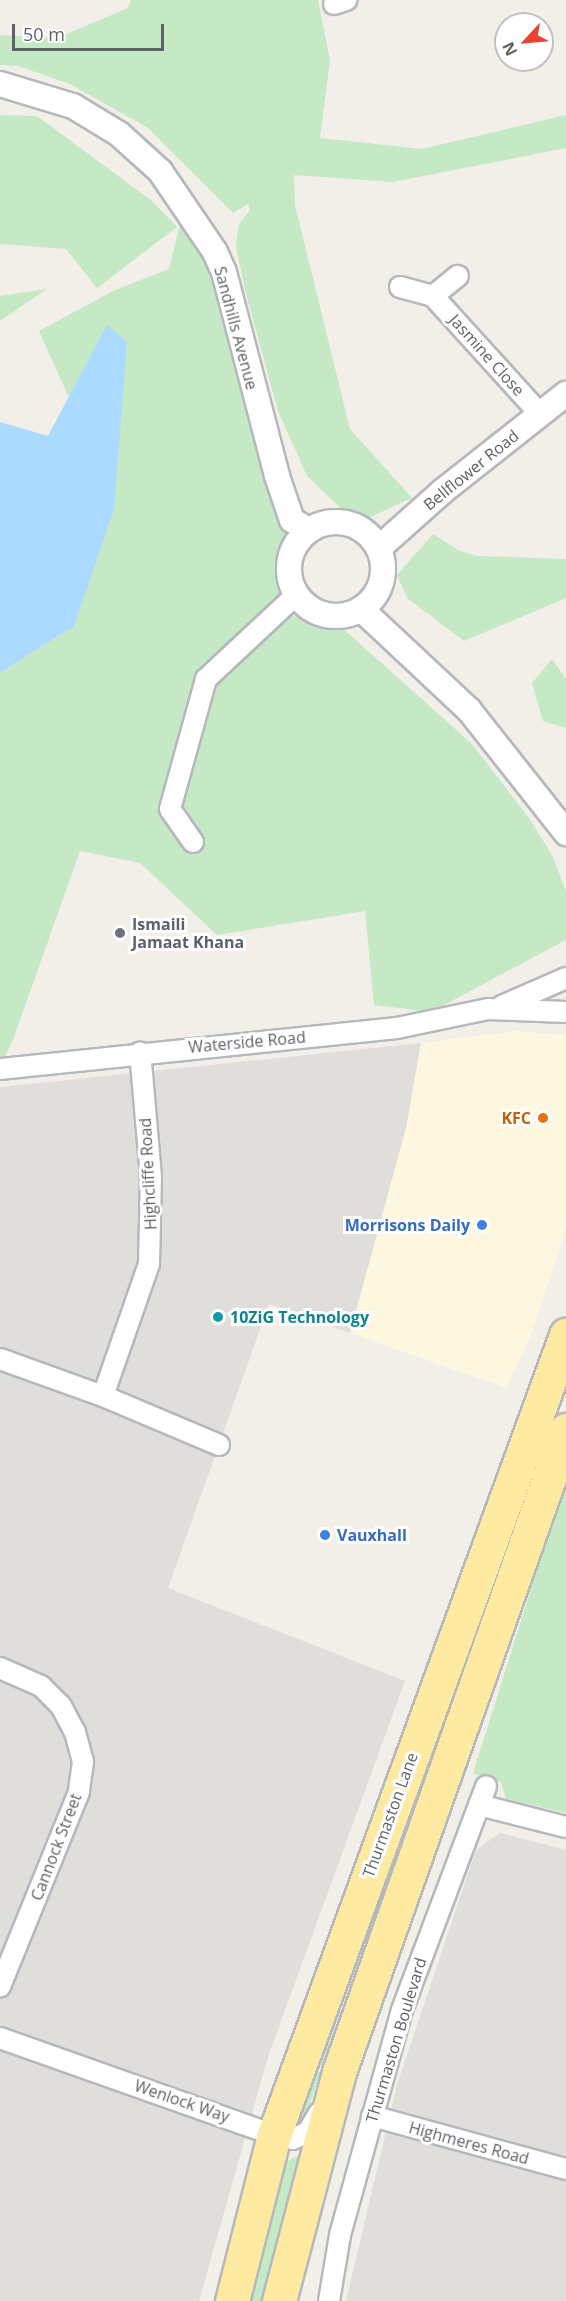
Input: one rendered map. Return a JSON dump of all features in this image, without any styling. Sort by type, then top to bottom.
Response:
[{"type":"highway","name":"Thurmaston Lane","points":[[232,2301],[274,2135],[566,1335]]},
{"type":"highway","points":[[279,2301],[336,2082],[566,1430]]},
{"type":"street","name":"Sandhills Avenue","points":[[0,84],[73,106],[119,134],[160,171],[215,252],[277,476],[292,520],[308,530]]},
{"type":"street","points":[[400,286],[433,296],[458,276]]},
{"type":"street","name":"Jasmine Close","points":[[433,296],[540,414]]},
{"type":"street","name":"Bellflower Road","points":[[379,548],[566,394]]},
{"type":"street","points":[[333,521],[347,522],[371,537],[379,548],[383,562],[381,582],[371,601],[361,609],[333,616],[306,606],[296,595],[290,584],[289,558],[308,530],[333,521]]},
{"type":"street","points":[[193,842],[170,809],[206,680],[296,595]]},
{"type":"street","points":[[361,609],[469,710],[516,766],[566,833]]},
{"type":"street","points":[[516,766],[566,803]]},
{"type":"street","name":"Waterside Road","points":[[0,1069],[140,1052],[397,1028],[494,1009],[566,978]]},
{"type":"street","name":"Waterside Road","points":[[494,1009],[566,1012]]},
{"type":"street","name":"Highcliffe Road","points":[[103,1396],[149,1264],[153,1227],[140,1052]]},
{"type":"street","points":[[0,1359],[103,1396],[219,1445]]},
{"type":"street","name":"Cannock Street","points":[[0,1668],[41,1686],[61,1706],[75,1732],[82,1762],[78,1792],[0,1987]]},
{"type":"street","name":"Thurmaston Boulevard","points":[[329,2301],[340,2235],[402,2010],[486,1786]]},
{"type":"street","points":[[479,1805],[566,1827]]},
{"type":"street","name":"Wenlock Way","points":[[0,2038],[274,2135],[293,2139],[308,2132],[336,2082]]},
{"type":"street","name":"Highmeres Road","points":[[372,2116],[566,2169]]},
{"type":"shaded area","points":[[515,1031],[566,1035],[566,1229],[530,1338],[506,1388],[350,1333],[406,1128],[421,1043]]},
{"type":"shaded area","points":[[421,1043],[406,1128],[350,1333],[269,1304],[168,1588],[405,1681],[268,2057],[199,2301],[0,2301],[0,1087]]},
{"type":"shaded area","points":[[500,1833],[566,1850],[566,2301],[346,2301],[397,2085],[476,1850]]},
{"type":"green space","points":[[131,0],[318,0],[330,60],[320,138],[422,149],[566,115],[566,148],[393,182],[294,175],[295,205],[350,429],[412,498],[370,517],[352,519],[307,476],[278,411],[245,290],[236,246],[239,224],[250,210],[248,204],[233,213],[148,128],[70,84],[18,66],[0,65],[0,35],[57,38],[128,8]]},
{"type":"green space","points":[[0,115],[37,116],[152,201],[177,227],[97,288],[66,249],[0,244]]},
{"type":"green space","points":[[180,224],[214,274],[302,535],[289,602],[283,608],[291,616],[340,626],[472,744],[529,818],[552,855],[566,891],[566,940],[431,1012],[374,1005],[365,911],[217,935],[140,863],[80,851],[14,1037],[0,1067],[0,673],[74,626],[114,497],[39,331],[115,290],[169,269]]},
{"type":"green space","points":[[47,289],[0,321],[0,296]]},
{"type":"green space","points":[[433,534],[460,551],[477,556],[566,559],[566,598],[464,641],[407,598],[397,575]]},
{"type":"green space","points":[[552,659],[566,679],[566,728],[543,721],[532,683]]},
{"type":"green space","points":[[566,1366],[566,1384],[501,1559],[420,1798],[369,1922],[323,2064],[312,2061]]},
{"type":"green space","points":[[566,1478],[566,1813],[506,1799],[501,1782],[473,1773]]},
{"type":"green space","points":[[309,2069],[321,2072],[304,2121],[295,2130],[290,2129]]},
{"type":"green space","points":[[304,2153],[266,2301],[243,2301],[279,2165]]},
{"type":"water","points":[[107,325],[127,342],[114,509],[74,626],[0,673],[0,422],[48,436]]},
{"type":"place","name":"Ismaili Jamaat Khana","points":[[120,933]]},
{"type":"place","name":"KFC","points":[[543,1118]]},
{"type":"place","name":"Morrisons Daily","points":[[482,1225]]},
{"type":"place","name":"10ZiG Technology","points":[[218,1317]]},
{"type":"place","name":"Vauxhall","points":[[325,1535]]}]
